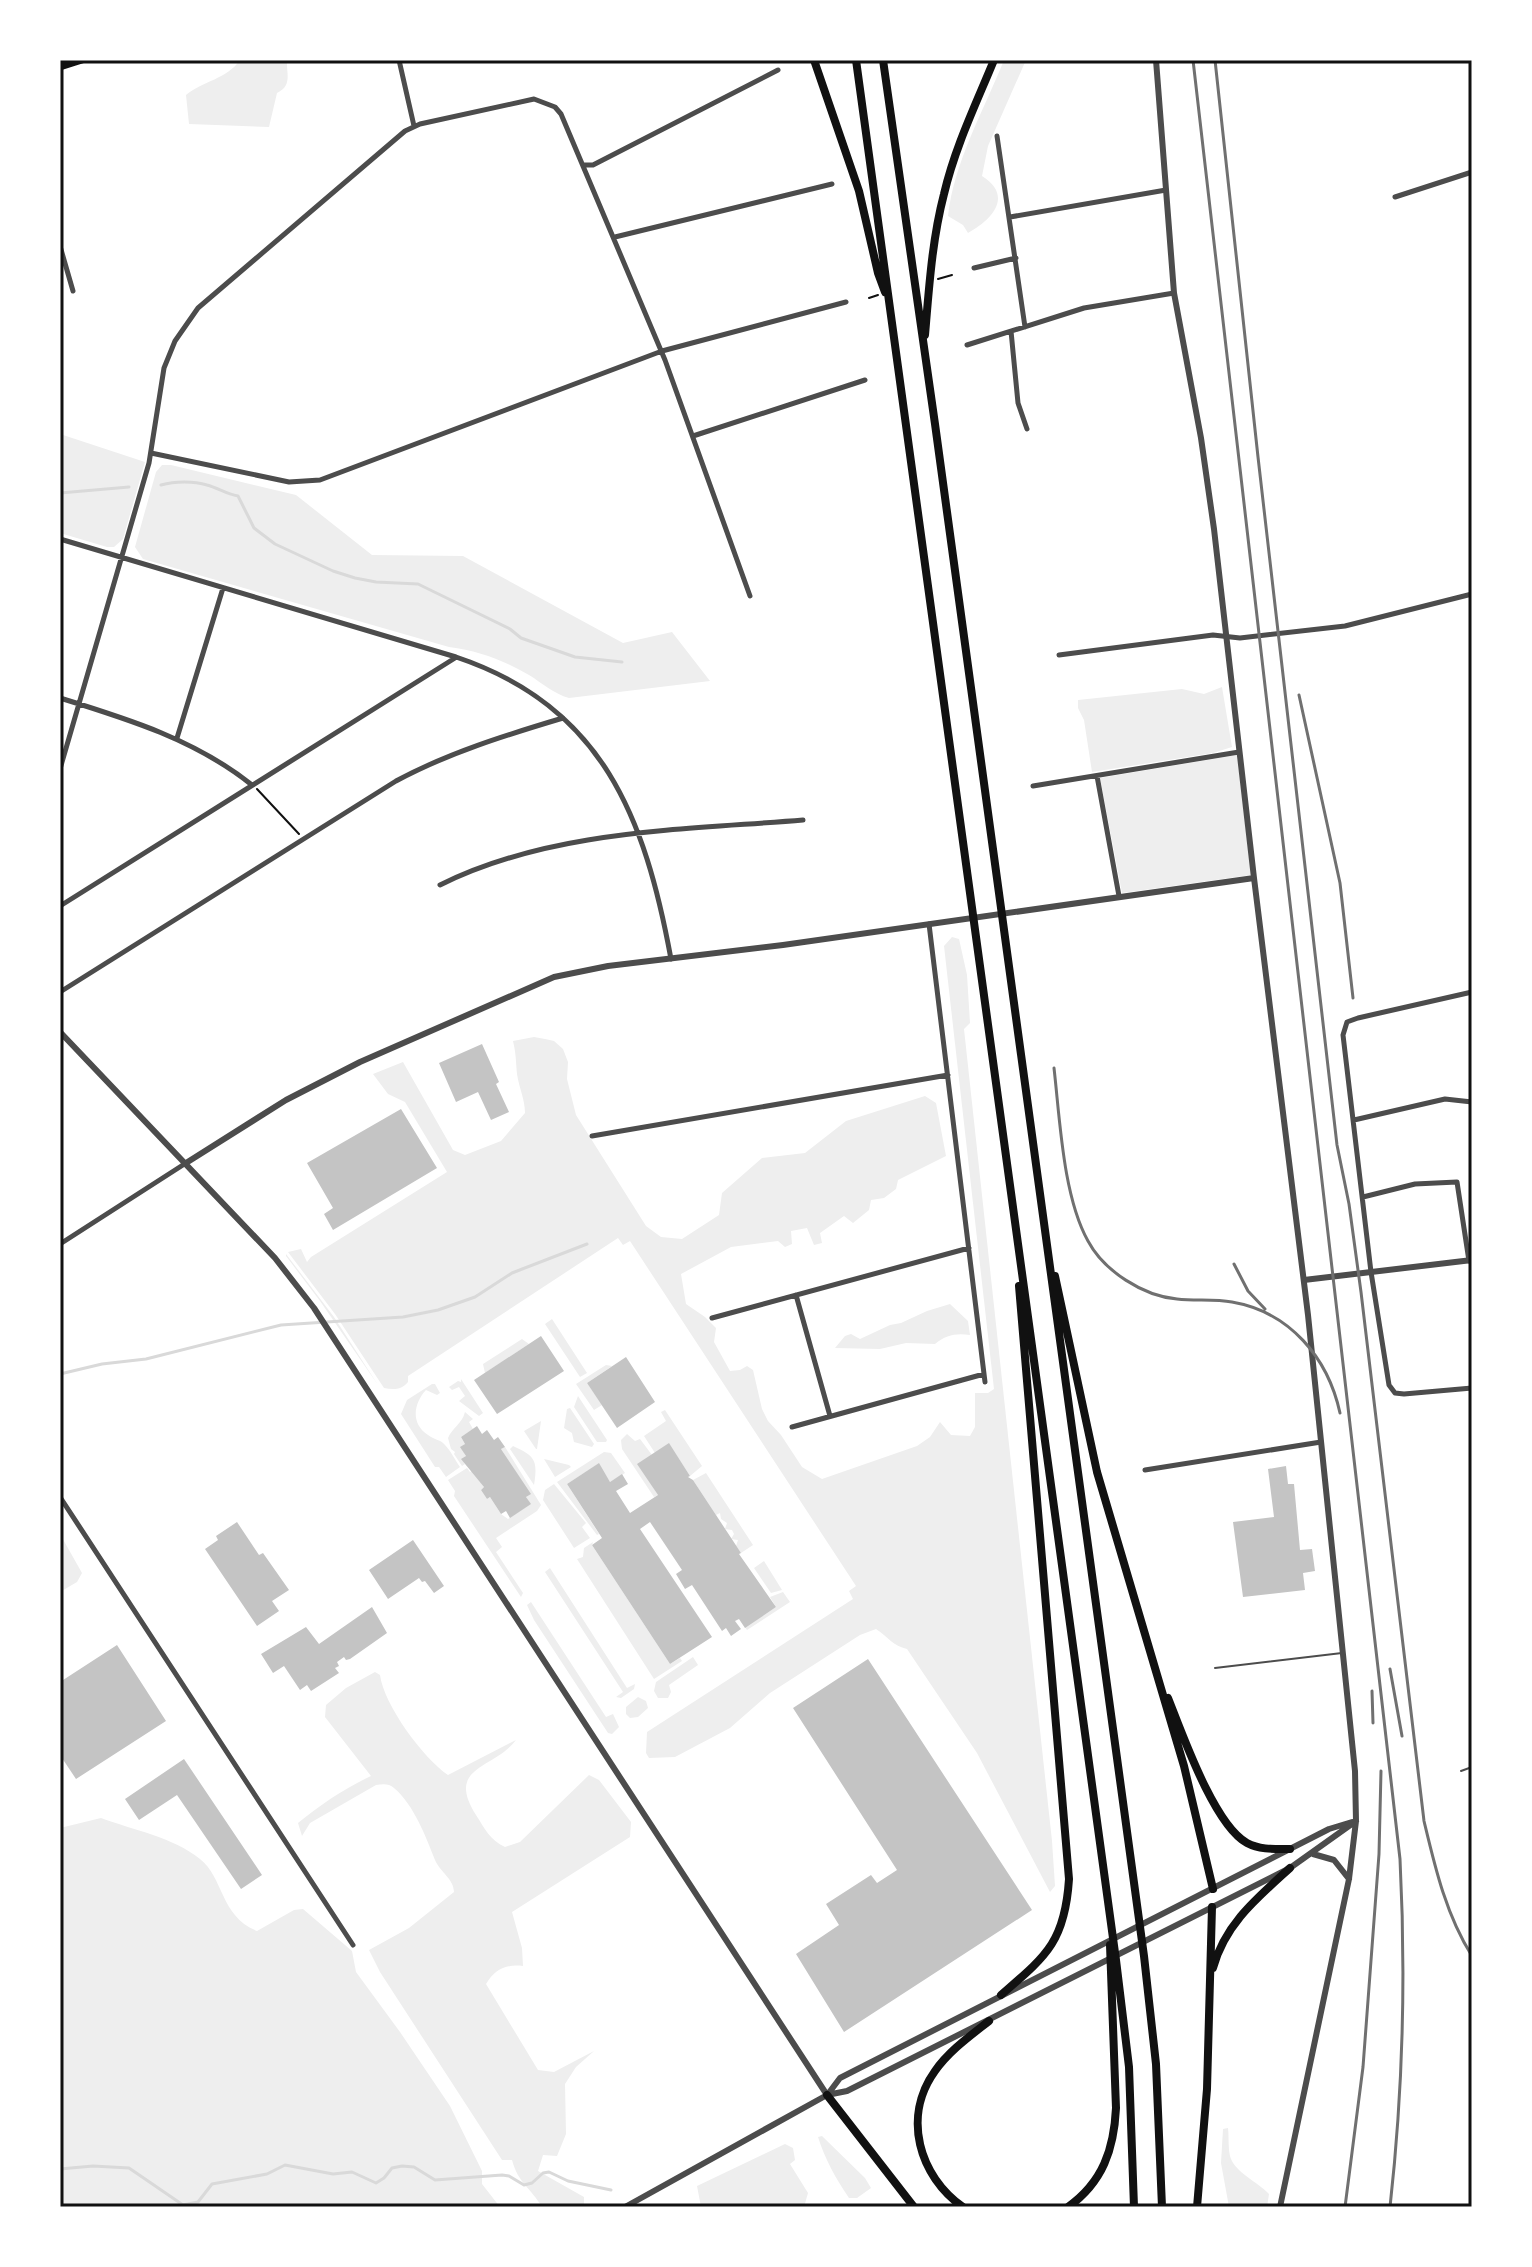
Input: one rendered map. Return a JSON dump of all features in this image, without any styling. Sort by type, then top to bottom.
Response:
[{"type":"highway","points":[[814,60],[859,191],[878,273],[890,307]]},
{"type":"highway","points":[[856,60],[1108,1896],[1129,2067],[1134,2207]]},
{"type":"highway","points":[[883,60],[1150,2010],[1159,2116],[1162,2207]]},
{"type":"highway","points":[[924,348],[933,250],[944,193],[958,147],[994,60]]},
{"type":"highway","points":[[1001,1995],[1052,1946],[1064,1917],[1069,1879],[1013,1201]]},
{"type":"highway","points":[[1043,1225],[1097,1472],[1191,1791],[1213,1889]]},
{"type":"highway","points":[[1145,1640],[1195,1762],[1228,1827],[1242,1840],[1257,1847],[1290,1849]]},
{"type":"highway","points":[[1210,1981],[1218,1951],[1235,1921],[1290,1868]]},
{"type":"highway","points":[[1068,2207],[1086,2192],[1101,2172],[1113,2135],[1116,2108],[1108,1896]]},
{"type":"highway","points":[[1197,2207],[1205,2132],[1212,1907]]},
{"type":"highway","points":[[963,2207],[939,2186],[927,2167],[920,2146],[918,2114],[923,2092],[934,2072],[950,2053],[989,2021]]},
{"type":"highway","points":[[827,2095],[914,2207]]},
{"type":"main road","points":[[60,67],[82,60]]},
{"type":"street","points":[[399,60],[414,126]]},
{"type":"street","points":[[1156,60],[1174,293],[1207,475],[1304,1280],[1355,1771],[1356,1821],[1349,1879],[1280,2207]]},
{"type":"street","points":[[584,165],[593,165],[778,70]]},
{"type":"street","points":[[60,769],[151,453],[164,368],[175,341],[192,314],[414,126],[523,100],[545,102],[561,114],[662,351],[750,596]]},
{"type":"street","points":[[997,136],[1025,327]]},
{"type":"street","points":[[1395,197],[1472,172]]},
{"type":"street","points":[[615,237],[832,184]]},
{"type":"street","points":[[1010,217],[1166,190]]},
{"type":"street","points":[[60,246],[73,291]]},
{"type":"street","points":[[974,268],[1016,258]]},
{"type":"street","points":[[967,345],[1084,308],[1174,293]]},
{"type":"street","points":[[151,453],[289,482],[312,482],[662,351],[846,302]]},
{"type":"street","points":[[1011,331],[1018,403],[1027,429]]},
{"type":"street","points":[[693,436],[865,380]]},
{"type":"street","points":[[60,539],[456,657],[512,679],[534,693],[564,718],[597,755],[617,790],[638,835],[656,887],[671,959]]},
{"type":"street","points":[[177,738],[223,588]]},
{"type":"street","points":[[1059,655],[1213,635],[1240,638],[1345,626],[1472,594]]},
{"type":"street","points":[[60,906],[456,657]]},
{"type":"street","points":[[60,698],[177,738],[206,752],[252,785]]},
{"type":"street","points":[[60,992],[417,770],[496,738],[564,718]]},
{"type":"street","points":[[1033,786],[1239,752]]},
{"type":"street","points":[[1097,776],[1119,896]]},
{"type":"street","points":[[440,885],[481,866],[523,852],[638,835],[803,820]]},
{"type":"street","points":[[60,1244],[286,1100],[408,1039],[544,981],[587,970],[1254,878]]},
{"type":"street","points":[[929,924],[985,1382]]},
{"type":"street","points":[[1472,992],[1347,1022],[1343,1035],[1371,1272],[1387,1376],[1395,1393],[1472,1388]]},
{"type":"street","points":[[60,1032],[275,1258],[314,1308],[827,2095]]},
{"type":"street","points":[[592,1136],[948,1075]]},
{"type":"street","points":[[1354,1120],[1445,1099],[1472,1102]]},
{"type":"street","points":[[1304,1280],[1471,1260],[1457,1182],[1415,1184],[1363,1197]]},
{"type":"street","points":[[712,1318],[969,1248]]},
{"type":"street","points":[[796,1295],[830,1416]]},
{"type":"street","points":[[792,1427],[984,1374]]},
{"type":"street","points":[[1145,1470],[1321,1442]]},
{"type":"street","points":[[60,1497],[353,1945]]},
{"type":"street","points":[[827,2095],[840,2078],[1329,1829],[1356,1821]]},
{"type":"street","points":[[625,2207],[827,2095],[847,2091],[1290,1868],[1356,1821]]},
{"type":"street","points":[[1313,1854],[1334,1860],[1349,1879]]},
{"type":"street","points":[[1212,1907],[1213,1889]]},
{"type":"lane","points":[[1215,1668],[1343,1653]]},
{"type":"lane","points":[[1461,1771],[1472,1767]]},
{"type":"path","points":[[252,785],[302,839]]},
{"type":"shaded area","points":[[240,60],[287,60],[287,83],[277,93],[269,127],[189,124],[186,95],[222,76]]},
{"type":"shaded area","points":[[1004,60],[1026,60],[988,146],[982,176],[992,184],[998,199],[991,215],[968,233],[963,225],[948,216],[951,196],[963,156]]},
{"type":"shaded area","points":[[60,434],[145,462],[123,539],[114,547],[60,533]]},
{"type":"shaded area","points":[[162,465],[296,495],[372,555],[463,556],[623,643],[672,632],[710,681],[569,698],[490,657],[143,559],[135,547],[156,472]]},
{"type":"shaded area","points":[[1222,687],[1232,747],[1213,753],[1092,772],[1078,700],[1182,689],[1204,694]]},
{"type":"shaded area","points":[[1237,755],[1251,875],[1122,893],[1100,778]]},
{"type":"shaded area","points":[[952,937],[959,939],[967,975],[970,1023],[964,1029],[1052,1841],[1055,1886],[1050,1892],[977,1753],[907,1649],[876,1629],[860,1635],[770,1693],[730,1728],[675,1757],[649,1758],[646,1753],[647,1732],[853,1599],[849,1591],[856,1586],[630,1241],[623,1245],[618,1238],[408,1376],[406,1385],[394,1389],[384,1388],[335,1314],[288,1252],[301,1249],[307,1262],[447,1172],[405,1102],[388,1094],[373,1074],[403,1062],[453,1150],[465,1155],[501,1141],[525,1113],[513,1041],[534,1037],[554,1041],[563,1049],[568,1062],[567,1079],[576,1115],[646,1226],[661,1237],[682,1239],[719,1215],[722,1193],[762,1158],[805,1153],[846,1121],[925,1096],[936,1103],[946,1156],[898,1180],[896,1189],[884,1198],[871,1200],[869,1210],[853,1223],[844,1216],[820,1233],[822,1243],[814,1245],[807,1228],[791,1231],[792,1244],[785,1247],[778,1241],[731,1247],[681,1274],[686,1304],[716,1328],[714,1342],[730,1371],[747,1366],[753,1370],[768,1421],[802,1467],[822,1479],[917,1446],[930,1437],[940,1422],[951,1435],[970,1436],[975,1427],[975,1393],[988,1393],[994,1389],[944,946]]},
{"type":"shaded area","points":[[286,1256],[334,1317],[378,1385]]},
{"type":"shaded area","points":[[950,1304],[968,1321],[970,1335],[951,1335],[935,1344],[906,1343],[880,1349],[835,1348],[845,1336],[851,1334],[860,1339]]},
{"type":"shaded area","points":[[552,1319],[587,1373],[580,1377],[545,1324]]},
{"type":"shaded area","points":[[522,1339],[529,1344],[485,1373],[483,1364]]},
{"type":"shaded area","points":[[606,1365],[612,1366],[587,1383],[602,1405],[594,1410],[576,1384]]},
{"type":"shaded area","points":[[461,1379],[483,1413],[479,1416],[459,1401],[465,1396],[459,1387],[452,1390],[449,1387],[461,1382]]},
{"type":"shaded area","points":[[432,1384],[440,1393],[437,1395],[426,1390],[419,1401],[416,1419],[422,1430],[445,1445],[460,1467],[446,1477],[439,1467],[435,1467],[401,1414],[407,1400]]},
{"type":"shaded area","points":[[578,1396],[606,1442],[597,1442],[574,1407]]},
{"type":"shaded area","points":[[570,1408],[594,1444],[592,1447],[574,1442],[572,1433],[564,1428],[567,1409]]},
{"type":"shaded area","points":[[665,1410],[702,1466],[690,1476],[669,1444],[655,1453],[644,1436],[666,1421],[661,1412]]},
{"type":"shaded area","points":[[465,1412],[473,1419],[469,1422],[473,1429],[461,1437],[465,1444],[461,1447],[466,1456],[462,1459],[465,1464],[462,1466],[448,1438]]},
{"type":"shaded area","points":[[541,1421],[537,1449],[536,1449],[524,1431]]},
{"type":"shaded area","points":[[627,1434],[635,1441],[640,1439],[652,1455],[638,1464],[658,1495],[654,1497],[622,1449],[621,1440]]},
{"type":"shaded area","points":[[513,1446],[533,1460],[536,1470],[534,1485],[510,1449]]},
{"type":"shaded area","points":[[505,1447],[541,1505],[537,1511],[496,1538],[502,1547],[496,1552],[523,1593],[521,1597],[454,1496],[455,1491],[448,1480],[467,1468],[470,1472],[473,1470],[484,1487],[481,1490],[487,1499],[490,1497],[508,1519],[530,1504],[526,1497],[530,1494],[501,1449]]},
{"type":"shaded area","points":[[604,1452],[611,1453],[625,1473],[610,1482],[598,1464],[567,1484],[597,1535],[557,1482]]},
{"type":"shaded area","points":[[544,1459],[569,1465],[571,1467],[555,1477]]},
{"type":"shaded area","points":[[706,1473],[753,1545],[741,1553],[736,1546],[738,1540],[731,1539],[734,1534],[732,1530],[725,1529],[727,1523],[721,1519],[720,1513],[716,1515],[693,1480]]},
{"type":"shaded area","points":[[554,1484],[586,1523],[582,1527],[590,1538],[574,1548],[543,1500],[545,1490]]},
{"type":"shaded area","points":[[60,1534],[82,1573],[77,1582],[60,1592]]},
{"type":"shaded area","points":[[593,1542],[592,1545],[670,1664],[680,1658],[682,1661],[654,1679],[577,1559],[583,1557],[584,1548]]},
{"type":"shaded area","points":[[764,1561],[782,1590],[771,1593],[754,1568]]},
{"type":"shaded area","points":[[550,1568],[627,1688],[635,1684],[634,1689],[621,1698],[616,1697],[623,1692],[545,1572]]},
{"type":"shaded area","points":[[783,1592],[790,1602],[747,1630],[745,1627],[776,1607],[770,1597]]},
{"type":"shaded area","points":[[531,1602],[606,1717],[613,1714],[619,1727],[612,1734],[608,1733],[534,1620],[527,1605]]},
{"type":"shaded area","points":[[693,1657],[698,1665],[669,1685],[671,1692],[668,1698],[658,1698],[654,1691],[656,1682]]},
{"type":"shaded area","points":[[375,1672],[380,1675],[389,1701],[406,1730],[448,1775],[516,1740],[507,1750],[476,1770],[469,1777],[466,1787],[468,1799],[488,1834],[505,1847],[520,1842],[589,1775],[599,1780],[631,1822],[630,1837],[512,1912],[522,1948],[523,1966],[502,1969],[486,1984],[538,2070],[554,2072],[594,2051],[576,2067],[565,2084],[566,2134],[557,2156],[543,2155],[538,2171],[584,2197],[584,2204],[579,2207],[542,2207],[521,2180],[512,2160],[502,2160],[380,1972],[369,1950],[409,1928],[454,1892],[408,1803],[392,1786],[376,1785],[310,1823],[302,1836],[298,1823],[333,1797],[371,1776],[325,1717],[326,1705],[346,1688]]},
{"type":"shaded area","points":[[638,1697],[646,1701],[648,1708],[638,1717],[630,1718],[626,1707]]},
{"type":"shaded area","points":[[101,1818],[189,1851],[208,1867],[236,1916],[257,1931],[294,1910],[303,1909],[352,1951],[356,1972],[450,2106],[482,2171],[482,2184],[500,2207],[60,2207],[60,1828]]},
{"type":"shaded area","points":[[1228,2128],[1232,2162],[1269,2194],[1267,2207],[1229,2207],[1221,2163],[1223,2129]]},
{"type":"shaded area","points":[[822,2136],[865,2178],[871,2188],[857,2198],[849,2198],[824,2153],[818,2137]]},
{"type":"shaded area","points":[[785,2144],[793,2148],[795,2160],[790,2164],[808,2193],[804,2207],[701,2207],[697,2186]]},
{"type":"building","points":[[482,1044],[509,1112],[491,1120],[478,1092],[456,1102],[439,1063]]},
{"type":"building","points":[[401,1109],[437,1168],[333,1230],[324,1214],[333,1208],[307,1163]]},
{"type":"building","points":[[541,1336],[564,1371],[497,1414],[474,1380]]},
{"type":"building","points":[[626,1357],[655,1402],[617,1428],[587,1383]]},
{"type":"building","points":[[477,1426],[482,1434],[487,1430],[494,1440],[498,1437],[505,1447],[501,1449],[531,1494],[526,1497],[531,1504],[510,1518],[506,1511],[501,1514],[490,1497],[487,1499],[481,1490],[484,1487],[461,1459],[466,1456],[460,1447],[465,1444],[461,1437]]},
{"type":"building","points":[[669,1443],[688,1477],[693,1480],[776,1607],[745,1628],[739,1619],[735,1621],[741,1629],[731,1636],[726,1628],[722,1631],[692,1585],[685,1589],[676,1574],[682,1570],[650,1522],[640,1529],[712,1637],[670,1664],[592,1545],[602,1538],[567,1484],[599,1463],[610,1482],[622,1474],[628,1484],[616,1491],[630,1513],[658,1495],[637,1464]]},
{"type":"building","points":[[1286,1466],[1288,1484],[1294,1484],[1300,1550],[1312,1549],[1315,1571],[1303,1573],[1305,1590],[1243,1597],[1233,1522],[1274,1517],[1268,1469]]},
{"type":"building","points":[[237,1522],[259,1555],[263,1553],[289,1590],[272,1601],[279,1611],[257,1626],[205,1549],[218,1540],[216,1536]]},
{"type":"building","points":[[413,1540],[444,1586],[434,1593],[419,1578],[388,1599],[369,1570]]},
{"type":"building","points":[[372,1607],[387,1633],[350,1659],[344,1657],[337,1662],[339,1666],[335,1668],[339,1673],[311,1691],[307,1685],[300,1690],[284,1666],[273,1673],[261,1654],[306,1627],[319,1644]]},
{"type":"building","points":[[117,1645],[166,1721],[76,1779],[60,1755],[60,1682]]},
{"type":"building","points":[[868,1659],[1032,1910],[844,2032],[796,1954],[839,1925],[826,1904],[871,1875],[877,1883],[897,1870],[793,1708]]},
{"type":"building","points":[[184,1759],[262,1875],[241,1889],[177,1795],[139,1820],[125,1799]]},
{"type":"waterway","points":[[161,485],[196,483],[238,496],[254,528],[275,544],[333,571],[376,582],[418,584],[510,629],[521,638],[575,657],[622,662]]},
{"type":"waterway","points":[[60,493],[129,487]]},
{"type":"waterway","points":[[60,1374],[102,1364],[146,1359],[281,1325],[403,1317],[438,1310],[475,1297],[512,1273],[587,1244]]},
{"type":"waterway","points":[[60,2169],[93,2166],[129,2168],[183,2205],[198,2202],[212,2184],[267,2174],[285,2165],[333,2174],[352,2172],[376,2183],[392,2168],[402,2166],[414,2167],[435,2180],[502,2175],[524,2185],[549,2172],[568,2181],[611,2190]]},
{"type":"railway","points":[[1193,60],[1400,1859],[1402,2033],[1390,2207]]},
{"type":"railway","points":[[1215,60],[1337,1145],[1361,1292],[1424,1821],[1448,1907],[1472,1956]]},
{"type":"railway","points":[[1299,695],[1340,883],[1353,998]]},
{"type":"railway","points":[[1054,1068],[1068,1180],[1080,1223],[1095,1252],[1114,1272],[1151,1293],[1177,1299],[1232,1302],[1272,1316],[1288,1327],[1316,1356],[1340,1413]]},
{"type":"railway","points":[[1234,1264],[1248,1291],[1265,1309]]},
{"type":"railway","points":[[1390,1669],[1402,1736]]},
{"type":"railway","points":[[1372,1691],[1373,1723]]},
{"type":"railway","points":[[1345,2207],[1363,2067],[1379,1854],[1381,1771]]}]
